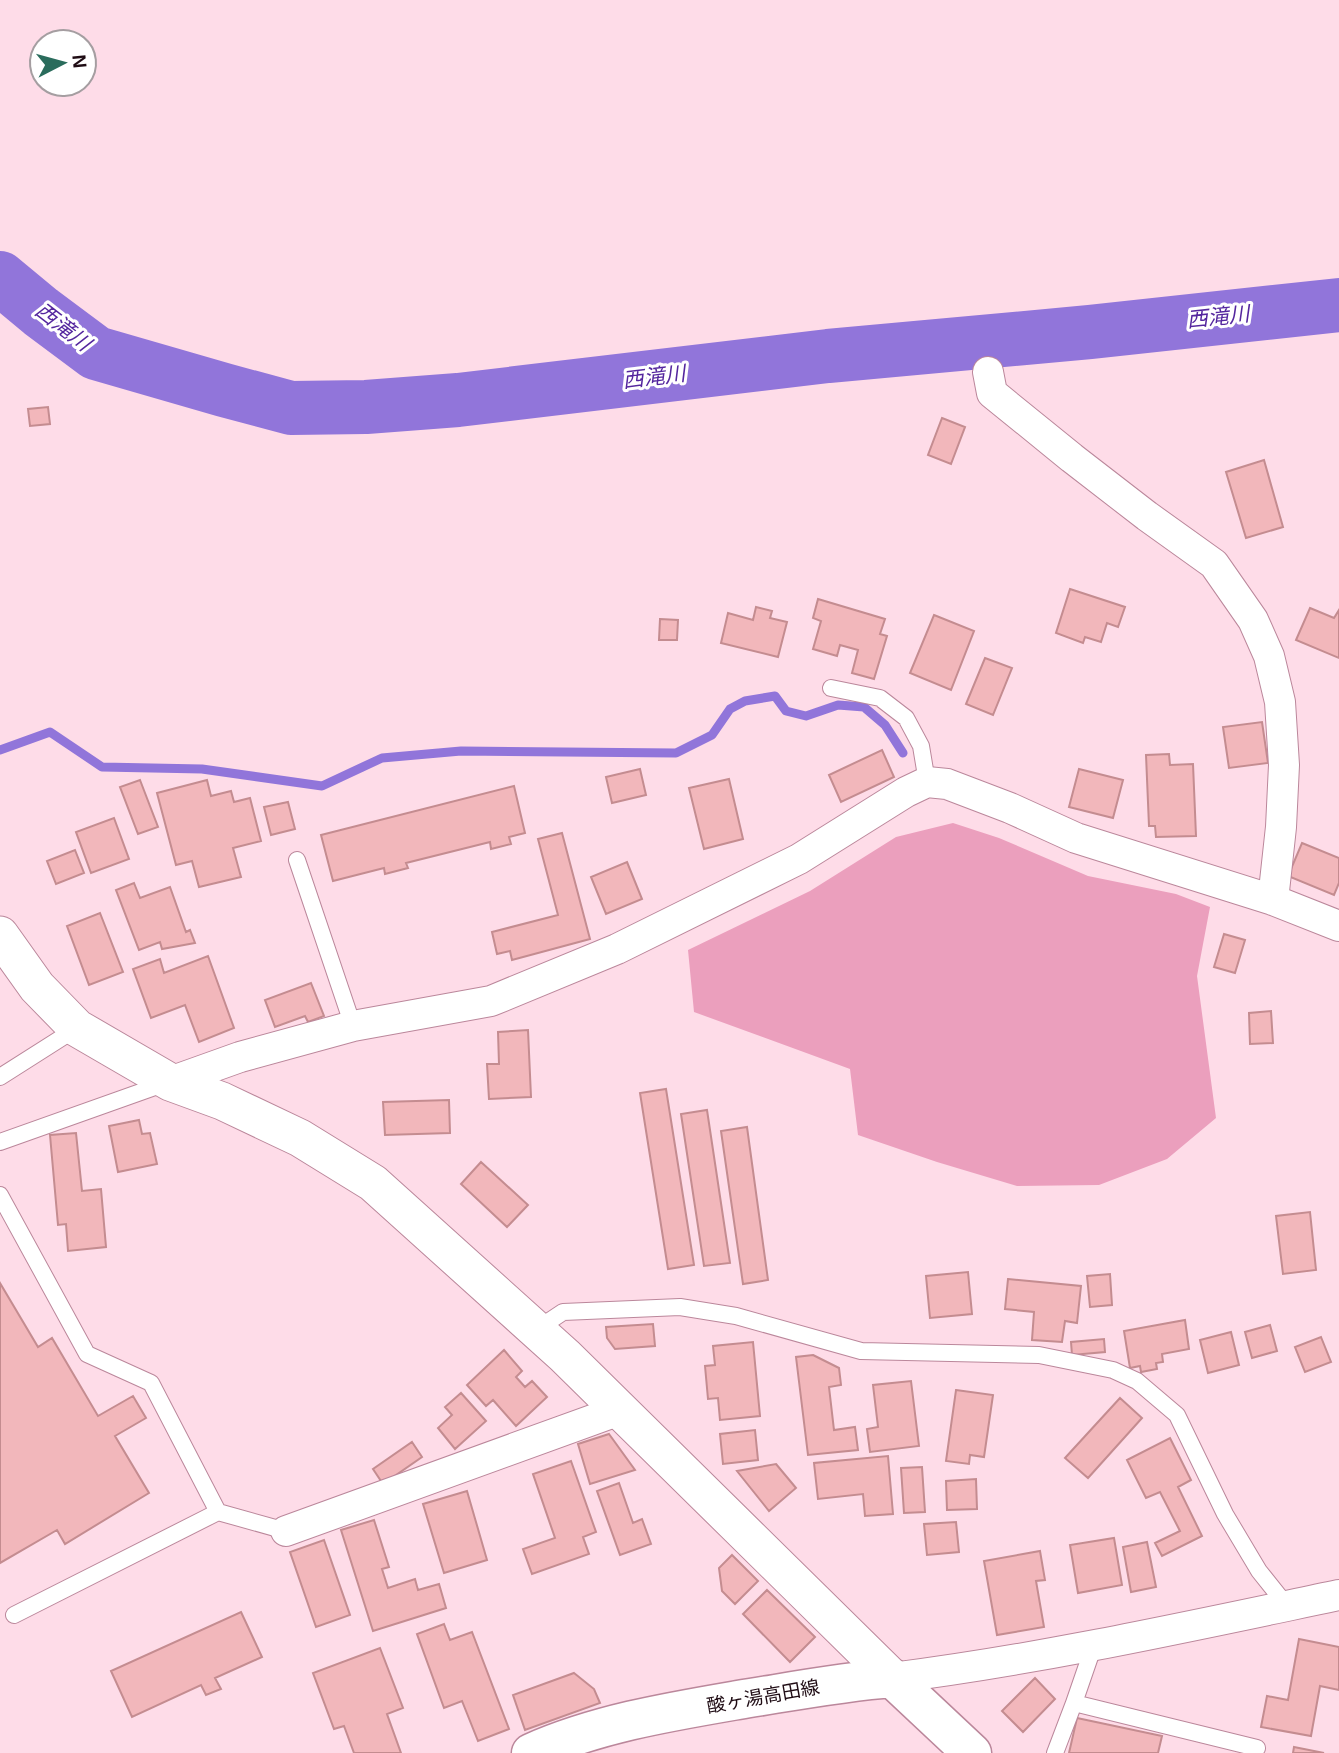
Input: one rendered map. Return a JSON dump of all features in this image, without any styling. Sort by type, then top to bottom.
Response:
[{"type":"main road","name":"酸ヶ湯高田線","points":[[531,1753],[622,1722],[848,1682],[892,1678]]},
{"type":"main road","points":[[892,1678],[972,1753]]},
{"type":"street","points":[[988,372],[992,393],[1147,516],[1214,564],[1253,620],[1269,656],[1280,702],[1284,765],[1273,900]]},
{"type":"street","points":[[170,1082],[240,1057],[354,1026],[491,1001],[617,949],[799,859],[906,792],[927,782],[947,784],[1010,808],[1076,838],[1273,900],[1339,926]]},
{"type":"street","points":[[0,935],[37,987],[77,1028],[170,1082],[222,1101],[300,1138],[373,1183],[620,1410],[892,1678],[1094,1645],[1339,1595]]},
{"type":"street","points":[[286,1531],[620,1410]]},
{"type":"lane","points":[[831,688],[880,698],[906,718],[921,746],[927,782]]},
{"type":"lane","points":[[297,860],[354,1026]]},
{"type":"lane","points":[[0,1077],[77,1028]]},
{"type":"lane","points":[[0,1142],[170,1082]]},
{"type":"lane","points":[[0,1195],[87,1353],[150,1383],[218,1512]]},
{"type":"lane","points":[[536,1330],[563,1312],[680,1307],[736,1317],[861,1351],[1039,1355],[1113,1370],[1137,1381],[1177,1415],[1225,1514],[1259,1571],[1287,1606]]},
{"type":"lane","points":[[14,1615],[218,1512],[286,1531]]},
{"type":"lane","points":[[1055,1753],[1094,1645]]},
{"type":"lane","points":[[1074,1703],[1257,1748]]},
{"type":"shaded area","points":[[953,823],[999,838],[1088,876],[1176,894],[1210,907],[1197,976],[1216,1118],[1167,1159],[1099,1185],[1017,1186],[937,1162],[858,1135],[850,1069],[694,1012],[688,950],[810,891],[896,837]]},
{"type":"building","points":[[48,407],[50,424],[30,426],[28,409]]},
{"type":"building","points":[[942,418],[965,427],[951,464],[928,455]]},
{"type":"building","points":[[1264,460],[1283,527],[1246,538],[1226,472]]},
{"type":"building","points":[[1070,589],[1125,607],[1118,627],[1107,623],[1101,642],[1085,637],[1083,643],[1056,633]]},
{"type":"building","points":[[818,599],[885,619],[880,634],[887,636],[874,679],[852,673],[858,650],[840,645],[837,656],[813,649],[821,621],[813,618]]},
{"type":"building","points":[[756,607],[772,611],[770,618],[787,622],[778,657],[721,643],[728,613],[753,620]]},
{"type":"building","points":[[1310,608],[1334,618],[1339,610],[1339,658],[1296,640]]},
{"type":"building","points":[[934,615],[974,631],[951,690],[910,673]]},
{"type":"building","points":[[660,619],[678,620],[677,640],[659,640]]},
{"type":"building","points":[[985,658],[1012,668],[993,715],[966,704]]},
{"type":"building","points":[[1262,722],[1268,763],[1229,768],[1223,727]]},
{"type":"building","points":[[882,750],[894,777],[841,802],[829,775]]},
{"type":"building","points":[[1169,754],[1170,765],[1193,764],[1196,836],[1156,837],[1155,826],[1149,826],[1146,755]]},
{"type":"building","points":[[640,769],[646,795],[612,803],[606,777]]},
{"type":"building","points":[[1079,769],[1123,780],[1113,818],[1069,807]]},
{"type":"building","points":[[729,779],[743,839],[704,849],[689,788]]},
{"type":"building","points":[[140,780],[158,827],[138,834],[120,787]]},
{"type":"building","points":[[207,780],[211,796],[231,791],[234,802],[250,798],[261,841],[233,848],[241,877],[199,887],[192,861],[176,865],[157,793]]},
{"type":"building","points":[[514,786],[525,833],[509,837],[511,844],[491,849],[490,842],[406,863],[408,868],[385,874],[384,868],[333,881],[321,835]]},
{"type":"building","points":[[288,802],[295,829],[271,835],[264,807]]},
{"type":"building","points":[[114,818],[129,859],[91,873],[76,832]]},
{"type":"building","points":[[562,833],[590,939],[512,960],[510,951],[497,954],[492,932],[558,915],[538,839]]},
{"type":"building","points":[[1302,843],[1339,858],[1339,883],[1334,895],[1288,876]]},
{"type":"building","points":[[75,850],[84,873],[56,884],[47,861]]},
{"type":"building","points":[[627,862],[642,899],[606,914],[591,877]]},
{"type":"building","points":[[134,883],[140,898],[170,887],[186,932],[190,930],[195,943],[162,949],[160,942],[139,950],[116,890]]},
{"type":"building","points":[[100,913],[123,972],[89,985],[67,926]]},
{"type":"building","points":[[1224,934],[1245,940],[1235,973],[1214,967]]},
{"type":"building","points":[[208,956],[234,1028],[199,1042],[185,1005],[151,1018],[133,969],[160,959],[164,973]]},
{"type":"building","points":[[311,983],[324,1016],[308,1022],[305,1016],[275,1027],[265,1000]]},
{"type":"building","points":[[1271,1011],[1273,1043],[1250,1044],[1249,1013]]},
{"type":"building","points":[[528,1030],[531,1097],[489,1099],[487,1064],[499,1064],[498,1032]]},
{"type":"building","points":[[666,1089],[694,1265],[668,1269],[640,1093]]},
{"type":"building","points":[[449,1100],[450,1133],[385,1135],[383,1102]]},
{"type":"building","points":[[707,1110],[730,1263],[704,1266],[681,1114]]},
{"type":"building","points":[[139,1120],[142,1134],[150,1133],[157,1164],[118,1172],[109,1126]]},
{"type":"building","points":[[747,1127],[768,1280],[743,1284],[721,1131]]},
{"type":"building","points":[[76,1133],[82,1191],[101,1189],[106,1247],[68,1251],[66,1224],[58,1225],[50,1135]]},
{"type":"building","points":[[481,1162],[528,1205],[507,1227],[461,1184]]},
{"type":"building","points":[[1310,1212],[1316,1270],[1283,1274],[1276,1216]]},
{"type":"building","points":[[968,1272],[972,1314],[930,1318],[926,1276]]},
{"type":"building","points":[[1110,1274],[1112,1305],[1090,1307],[1087,1276]]},
{"type":"building","points":[[1008,1279],[1081,1286],[1077,1323],[1065,1321],[1062,1342],[1032,1340],[1034,1312],[1005,1309]]},
{"type":"building","points":[[0,1283],[38,1347],[52,1338],[98,1416],[133,1396],[146,1418],[115,1436],[149,1493],[65,1544],[57,1530],[0,1563]]},
{"type":"building","points":[[1185,1320],[1189,1349],[1162,1354],[1163,1362],[1156,1363],[1157,1369],[1141,1372],[1140,1366],[1130,1368],[1124,1331]]},
{"type":"building","points":[[653,1324],[655,1346],[615,1349],[607,1338],[606,1327]]},
{"type":"building","points":[[1270,1325],[1277,1351],[1252,1358],[1245,1332]]},
{"type":"building","points":[[1231,1332],[1239,1365],[1208,1373],[1200,1340]]},
{"type":"building","points":[[1321,1337],[1331,1362],[1305,1372],[1295,1347]]},
{"type":"building","points":[[1104,1339],[1105,1352],[1072,1355],[1071,1342]]},
{"type":"building","points":[[753,1342],[760,1416],[720,1420],[718,1398],[708,1399],[705,1366],[715,1365],[713,1346]]},
{"type":"building","points":[[504,1350],[522,1371],[516,1377],[525,1387],[532,1381],[547,1397],[516,1426],[493,1400],[486,1406],[467,1385]]},
{"type":"building","points":[[813,1355],[839,1368],[841,1385],[829,1387],[834,1430],[855,1427],[858,1450],[808,1455],[796,1357]]},
{"type":"building","points":[[911,1381],[919,1446],[870,1452],[867,1429],[878,1427],[873,1385]]},
{"type":"building","points":[[956,1390],[993,1395],[984,1457],[970,1455],[969,1464],[946,1461]]},
{"type":"building","points":[[461,1393],[486,1421],[455,1449],[438,1428],[452,1415],[445,1407]]},
{"type":"building","points":[[1120,1398],[1142,1418],[1088,1478],[1065,1458]]},
{"type":"building","points":[[755,1430],[758,1460],[723,1464],[720,1434]]},
{"type":"building","points":[[609,1434],[635,1470],[590,1484],[578,1444]]},
{"type":"building","points":[[1170,1438],[1191,1480],[1178,1487],[1202,1536],[1162,1556],[1155,1543],[1180,1531],[1160,1492],[1146,1498],[1127,1460]]},
{"type":"building","points":[[412,1442],[422,1457],[383,1484],[373,1469]]},
{"type":"building","points":[[888,1456],[893,1514],[865,1516],[863,1494],[818,1499],[814,1463]]},
{"type":"building","points":[[571,1461],[596,1532],[583,1537],[589,1554],[532,1574],[523,1549],[555,1538],[533,1474]]},
{"type":"building","points":[[776,1464],[796,1488],[769,1511],[737,1471]]},
{"type":"building","points":[[922,1467],[925,1512],[904,1513],[901,1468]]},
{"type":"building","points":[[976,1479],[977,1509],[947,1510],[946,1481]]},
{"type":"building","points":[[619,1483],[633,1523],[642,1519],[651,1544],[620,1555],[597,1491]]},
{"type":"building","points":[[467,1491],[487,1560],[444,1573],[423,1504]]},
{"type":"building","points":[[374,1520],[389,1567],[382,1569],[388,1588],[415,1579],[418,1590],[439,1584],[446,1608],[373,1631],[341,1530]]},
{"type":"building","points":[[956,1522],[959,1552],[927,1555],[924,1524]]},
{"type":"building","points":[[1114,1538],[1122,1585],[1078,1593],[1070,1545]]},
{"type":"building","points":[[324,1540],[350,1615],[316,1627],[290,1552]]},
{"type":"building","points":[[1147,1542],[1156,1587],[1131,1592],[1123,1547]]},
{"type":"building","points":[[1040,1551],[1045,1580],[1036,1581],[1044,1627],[997,1635],[984,1561]]},
{"type":"building","points":[[732,1555],[758,1581],[735,1604],[722,1591],[719,1568]]},
{"type":"building","points":[[767,1590],[815,1637],[790,1662],[743,1614]]},
{"type":"building","points":[[241,1612],[262,1657],[215,1678],[221,1689],[206,1695],[201,1685],[132,1717],[111,1671]]},
{"type":"building","points":[[444,1624],[450,1640],[472,1632],[509,1729],[478,1741],[462,1701],[444,1708],[417,1634]]},
{"type":"building","points":[[1299,1639],[1339,1647],[1339,1690],[1320,1686],[1311,1736],[1261,1727],[1267,1696],[1288,1700]]},
{"type":"building","points":[[380,1648],[403,1708],[387,1714],[401,1753],[354,1753],[344,1726],[334,1729],[313,1673]]},
{"type":"building","points":[[574,1673],[594,1689],[600,1703],[525,1730],[513,1695]]},
{"type":"building","points":[[1035,1678],[1055,1699],[1023,1732],[1002,1711]]},
{"type":"building","points":[[1077,1718],[1162,1736],[1158,1753],[1069,1753]]},
{"type":"building","points":[[1294,1747],[1324,1753],[1293,1753]]},
{"type":"waterway","name":"西滝川","points":[[0,278],[96,353],[291,408],[366,407],[458,400],[828,356],[1090,332],[1339,305]]},
{"type":"waterway","points":[[0,750],[50,732],[102,767],[202,769],[322,786],[382,758],[461,751],[676,753],[712,735],[730,709],[745,701],[775,696],[786,711],[806,716],[838,705],[864,707],[885,725],[903,753]]}]
